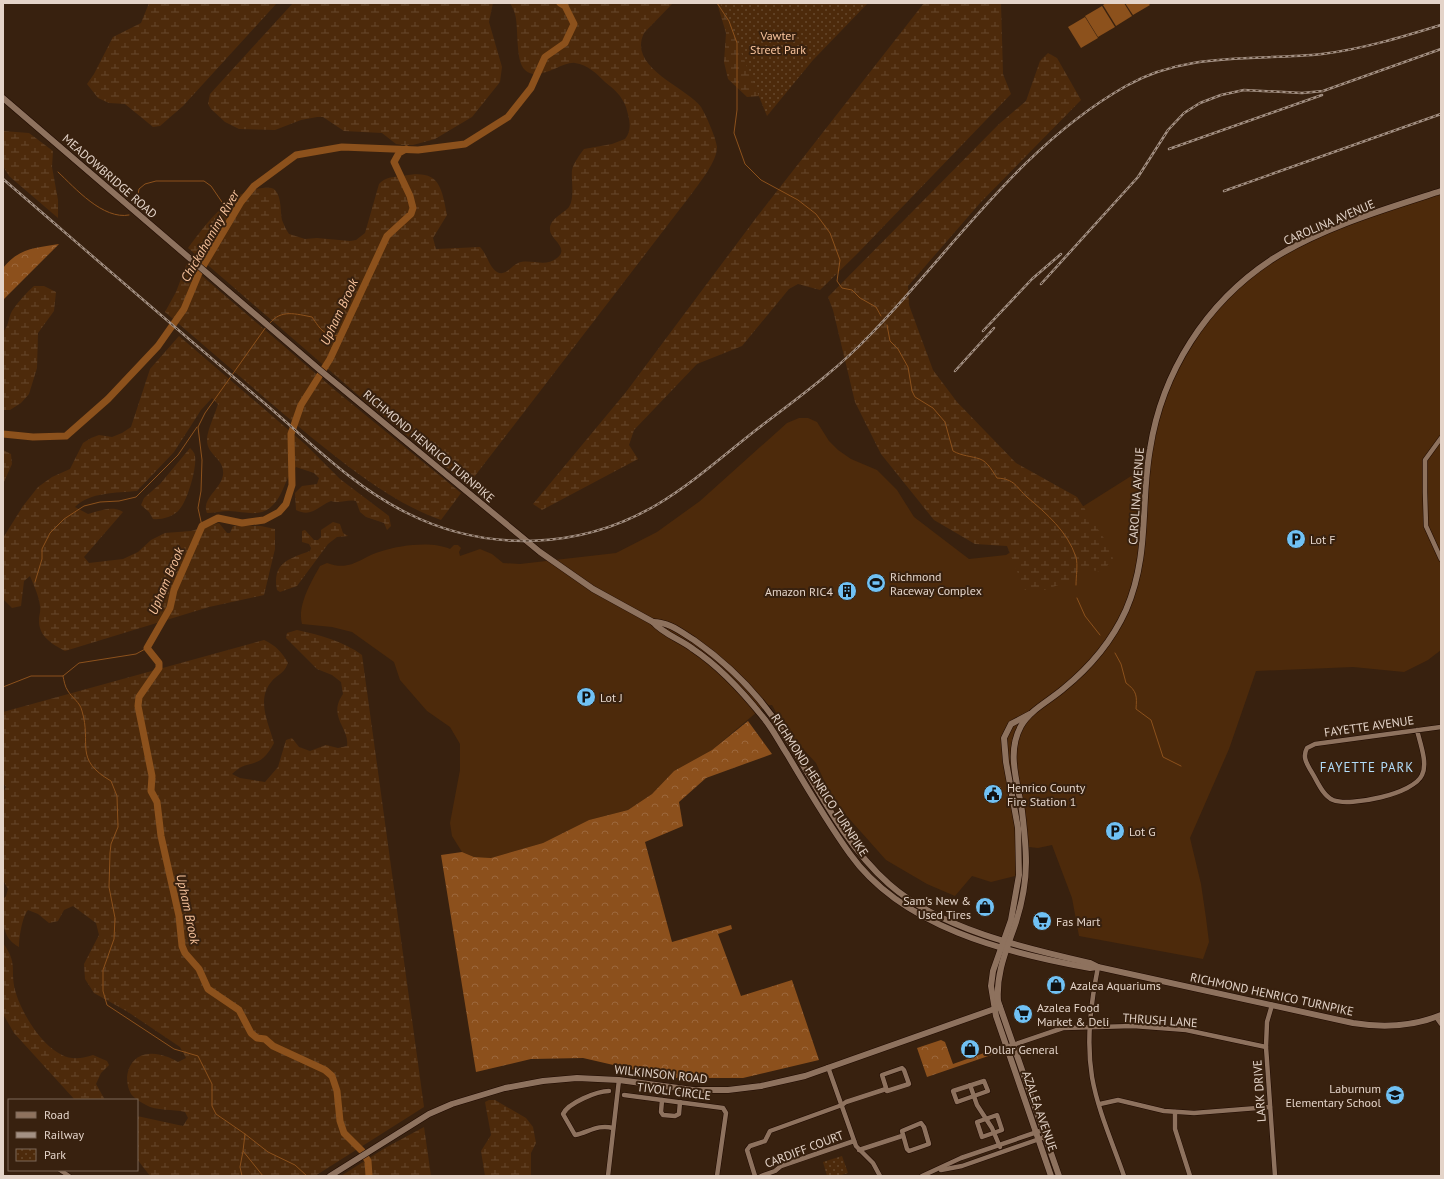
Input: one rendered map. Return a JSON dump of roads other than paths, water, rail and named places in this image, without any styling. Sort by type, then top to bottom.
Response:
[{"type":"main road","name":"MEADOWBRIDGE ROAD","points":[[4,100],[202,270]]},
{"type":"main road","name":"CAROLINA AVENUE","points":[[1108,641],[1126,609],[1140,568],[1144,539],[1148,462],[1156,419],[1171,376],[1198,329],[1234,290],[1272,260],[1307,241],[1342,226],[1441,191]]},
{"type":"main road","name":"RICHMOND HENRICO TURNPIKE","points":[[202,270],[322,372],[551,561],[593,589],[653,622],[662,622],[678,630],[715,656],[743,681],[764,706],[786,737],[853,847],[886,882],[916,904],[958,925],[1005,945],[1090,963],[1098,968],[1374,1026],[1403,1025],[1438,1016]]},
{"type":"main road","name":"AZALEA AVENUE","points":[[1005,945],[1014,905],[1020,860],[1018,828],[1006,762],[1004,738],[1010,724],[1030,714],[1082,673],[1108,641]]},
{"type":"main road","name":"AZALEA AVENUE","points":[[1030,714],[1021,726],[1014,745],[1014,768],[1022,812],[1026,862],[1025,882],[1020,910],[991,977],[997,1008],[1036,1132],[1052,1176]]},
{"type":"main road","name":"WILKINSON ROAD","points":[[330,1176],[429,1114],[493,1091],[522,1084],[563,1079],[619,1080],[687,1090],[728,1090],[782,1082],[997,1008]]},
{"type":"main road","name":"AZALEA AVENUE","points":[[1010,1046],[1059,1176]]},
{"type":"street","points":[[1441,438],[1425,460],[1425,492],[1426,526],[1441,559]]},
{"type":"street","name":"FAYETTE AVENUE","points":[[1417,730],[1424,766],[1422,776],[1411,786],[1389,796],[1347,802],[1332,800],[1320,786],[1306,762],[1305,755],[1308,746],[1315,744],[1417,730],[1441,727]]},
{"type":"street","points":[[1098,968],[1091,1004],[1090,1065],[1100,1104],[1124,1176]]},
{"type":"street","name":"LARK DRIVE","points":[[1272,1005],[1267,1022],[1266,1046],[1275,1176]]},
{"type":"street","points":[[1438,1016],[1441,1024]]},
{"type":"street","name":"THRUSH LANE","points":[[1010,1046],[1063,1028],[1090,1026],[1174,1029],[1266,1046]]},
{"type":"street","points":[[828,1067],[854,1141],[859,1150],[873,1163],[880,1176]]},
{"type":"street","points":[[842,1106],[846,1102],[886,1089],[888,1092],[908,1084],[903,1069],[882,1075],[886,1089]]},
{"type":"street","points":[[608,1176],[619,1080]]},
{"type":"street","points":[[984,1081],[988,1091],[957,1102],[953,1091],[970,1085],[984,1081]]},
{"type":"street","points":[[970,1085],[974,1096],[995,1133],[1001,1152]]},
{"type":"street","points":[[609,1091],[597,1092],[569,1106],[563,1114],[575,1135],[595,1128],[606,1126],[613,1128]]},
{"type":"street","name":"TIVOLI CIRCLE","points":[[624,1095],[720,1107],[725,1111],[717,1176]]},
{"type":"street","points":[[662,1100],[661,1112],[663,1115],[675,1116],[678,1114],[680,1102]]},
{"type":"street","points":[[1100,1104],[1118,1100],[1175,1112],[1270,1108]]},
{"type":"street","name":"CARDIFF COURT","points":[[755,1176],[747,1152],[748,1148],[766,1141],[770,1131],[842,1106]]},
{"type":"street","points":[[1175,1112],[1175,1129],[1190,1176]]},
{"type":"street","points":[[995,1115],[998,1116],[1002,1130],[995,1133],[983,1137],[980,1136],[976,1123],[977,1121],[995,1115]]},
{"type":"street","points":[[921,1123],[929,1142],[927,1145],[909,1151],[902,1136],[903,1129],[921,1123]]},
{"type":"street","points":[[922,1176],[961,1158],[1036,1132],[1044,1133]]},
{"type":"street","points":[[937,1170],[951,1169],[1039,1139],[1044,1133]]},
{"type":"street","points":[[859,1150],[902,1136]]},
{"type":"street","name":"CARDIFF COURT","points":[[761,1176],[775,1171],[781,1166],[854,1141]]},
{"type":"waterway","name":"Chickahominy River","points":[[3,434],[33,437],[66,436],[108,399],[158,346],[184,309],[199,273],[241,202],[254,186],[296,155],[342,147],[418,150],[465,144],[508,117],[531,88],[545,57],[565,43],[574,24],[565,6],[560,3]]},
{"type":"waterway","points":[[717,3],[729,21],[737,43],[737,110],[734,133],[745,164],[761,180],[798,200],[816,214],[830,233],[840,260],[837,281],[842,288],[852,290],[860,298],[876,307],[881,316]]},
{"type":"waterway","name":"Upham Brook","points":[[369,1176],[368,1161],[362,1151],[344,1133],[340,1121],[337,1091],[332,1076],[325,1070],[273,1046],[265,1039],[257,1038],[251,1033],[239,1010],[208,989],[199,969],[185,953],[182,946],[179,916],[161,836],[157,802],[151,791],[152,776],[138,706],[139,697],[159,668],[159,663],[147,648],[170,608],[174,590],[202,526],[218,518],[242,523],[264,520],[279,512],[286,504],[292,485],[291,434],[301,405],[330,359],[387,236],[411,214],[413,208],[410,196],[394,162],[399,153],[406,149]]},
{"type":"waterway","points":[[58,172],[81,194],[100,208],[109,213],[129,215]]},
{"type":"waterway","points":[[136,206],[139,189],[145,184],[156,181],[204,181],[211,186],[224,205],[236,211]]},
{"type":"waterway","points":[[270,323],[274,319],[284,314],[312,317],[320,328],[326,333],[341,336]]},
{"type":"waterway","points":[[887,325],[890,341],[898,349],[908,367],[912,391],[915,397],[933,408],[945,422],[953,451],[983,460],[990,467],[997,478],[1008,480],[1015,484],[1056,524],[1067,539],[1076,557],[1076,585]]},
{"type":"waterway","points":[[202,526],[198,508],[201,491],[202,460],[198,427],[205,413],[266,327]]},
{"type":"waterway","points":[[35,582],[42,559],[42,549],[50,533],[64,519],[84,506],[100,502],[119,501],[136,497],[178,455],[197,427]]},
{"type":"waterway","points":[[1077,598],[1085,616],[1100,635]]},
{"type":"waterway","points":[[3,687],[31,676],[63,676],[79,663],[136,654],[147,648]]},
{"type":"waterway","points":[[1115,653],[1121,664],[1126,683],[1136,694],[1136,709],[1151,720],[1163,757],[1181,766]]},
{"type":"waterway","points":[[63,676],[67,689],[80,705],[82,711],[85,723],[86,750],[88,758],[99,773],[111,781],[117,796],[118,827],[111,844],[109,887],[115,918],[114,939],[103,970],[103,991],[107,1005],[174,1049],[198,1056],[212,1084],[212,1106],[216,1114],[268,1152],[295,1165],[307,1176]]},
{"type":"waterway","points":[[245,1134],[243,1151],[263,1176]]},
{"type":"waterway","points":[[242,1176],[240,1167],[243,1151]]},
{"type":"railway","points":[[3,179],[331,462],[368,490],[407,513],[438,526],[469,535],[501,540],[534,541],[566,538],[598,530],[628,519],[658,504],[696,478],[815,385],[870,335],[989,201],[1020,169],[1053,138],[1088,110],[1126,86],[1149,75],[1173,67],[1197,62],[1337,52],[1382,42],[1441,25]]},
{"type":"railway","points":[[1041,284],[1138,177],[1168,130],[1184,113],[1200,103],[1221,95],[1244,90],[1302,93],[1323,91],[1441,49]]},
{"type":"railway","points":[[1169,149],[1322,95]]},
{"type":"railway","points":[[1224,191],[1441,114]]},
{"type":"railway","points":[[983,331],[1032,279],[1061,254]]},
{"type":"railway","points":[[955,371],[994,328]]},
{"type":"place","name":"Lot F","points":[[1296,539]]},
{"type":"place","name":"Richmond Raceway Complex","points":[[876,583]]},
{"type":"place","name":"Amazon RIC4","points":[[847,591]]},
{"type":"place","name":"Lot J","points":[[586,697]]},
{"type":"place","name":"Henrico County Fire Station 1","points":[[993,794]]},
{"type":"place","name":"Lot G","points":[[1115,831]]},
{"type":"place","name":"Sam's New & Used Tires","points":[[985,907]]},
{"type":"place","name":"Fas Mart","points":[[1042,921]]},
{"type":"place","name":"Azalea Aquariums","points":[[1056,985]]},
{"type":"place","name":"Azalea Food Market & Deli","points":[[1023,1014]]},
{"type":"place","name":"Dollar General","points":[[970,1049]]},
{"type":"place","name":"Laburnum Elementary School","points":[[1395,1095]]},
{"type":"district","name":"FAYETTE PARK","points":[[1367,767]]},
{"type":"park label","name":"Vawter Street Park","points":[[778,42]]}]
